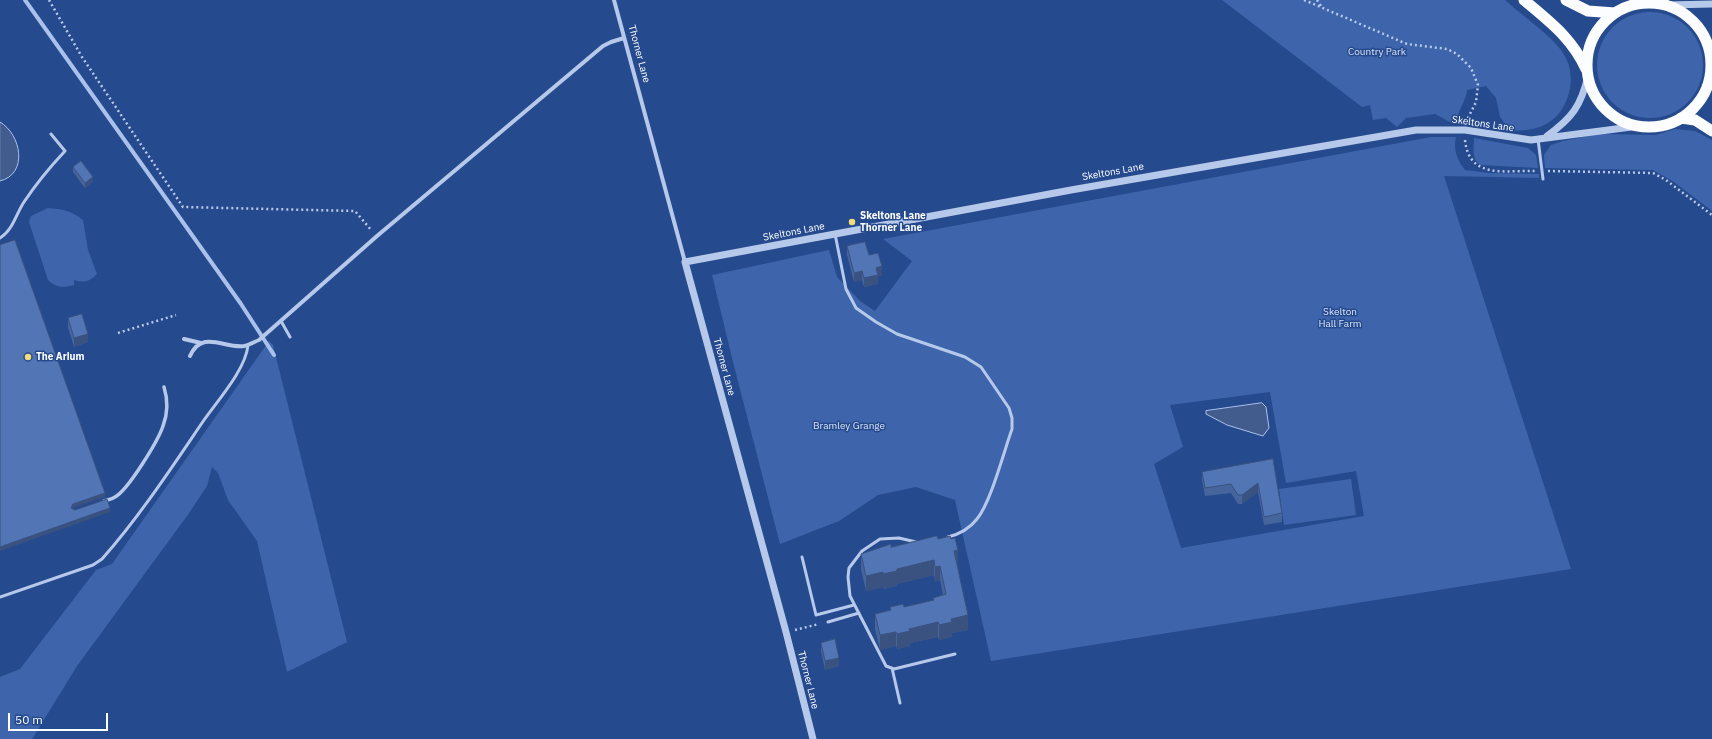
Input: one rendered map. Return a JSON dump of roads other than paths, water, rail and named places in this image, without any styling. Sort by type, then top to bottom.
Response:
[{"type":"highway","points":[[1524,0],[1568,38],[1576,48],[1588,74],[1592,90],[1600,103],[1611,114],[1624,122],[1639,126],[1657,126],[1672,123],[1692,110],[1701,100],[1708,87],[1712,69],[1712,54],[1701,30],[1681,11],[1667,5],[1642,3],[1627,7],[1604,22],[1592,41],[1588,55],[1588,74]]},
{"type":"highway","points":[[1566,0],[1588,11],[1616,13]]},
{"type":"highway","points":[[1681,118],[1695,120],[1712,131]]},
{"type":"street","name":"Thorner Lane","points":[[614,0],[786,632],[813,739]]},
{"type":"street","points":[[1667,5],[1712,4]]},
{"type":"street","points":[[184,339],[202,343],[221,342],[235,346],[248,345],[259,340],[376,236],[603,46],[624,38]]},
{"type":"street","points":[[1546,138],[1566,122],[1572,115],[1584,92],[1588,74]]},
{"type":"street","name":"Skeltons Lane","points":[[685,262],[1071,190],[1416,130],[1465,130],[1520,139],[1538,139],[1639,126]]},
{"type":"street","points":[[190,356],[193,348],[202,343]]},
{"type":"street","points":[[102,502],[116,497],[127,487],[154,444],[163,427],[167,412],[168,397],[164,387]]},
{"type":"lane","points":[[0,238],[9,230],[23,204],[50,167],[65,151],[51,134]]},
{"type":"lane","points":[[1538,139],[1543,179]]},
{"type":"lane","points":[[835,234],[846,289],[856,308],[897,334],[974,361],[987,374],[1009,408],[1012,418],[1012,429],[983,511],[970,526],[962,532],[944,538]]},
{"type":"lane","points":[[281,321],[290,337]]},
{"type":"lane","points":[[0,597],[93,565],[102,559],[175,462],[237,373],[248,353],[248,345]]},
{"type":"lane","points":[[922,542],[889,537],[880,539],[862,551],[849,568],[848,587],[854,605],[870,632],[883,663],[892,668],[955,654]]},
{"type":"lane","points":[[802,557],[816,615],[854,605]]},
{"type":"lane","points":[[828,622],[859,613]]},
{"type":"lane","points":[[892,668],[900,702]]},
{"type":"waterway","points":[[25,0],[241,304],[274,355]]},
{"type":"place","name":"Skeltons Lane Thorner Lane","points":[[852,222]]},
{"type":"place","name":"The Arium","points":[[28,357]]},
{"type":"park label","name":"Country Park","points":[[1377,52]]},
{"type":"park label","name":"Skelton Hall Farm","points":[[1340,318]]},
{"type":"park label","name":"Bramley Grange","points":[[849,426]]}]
